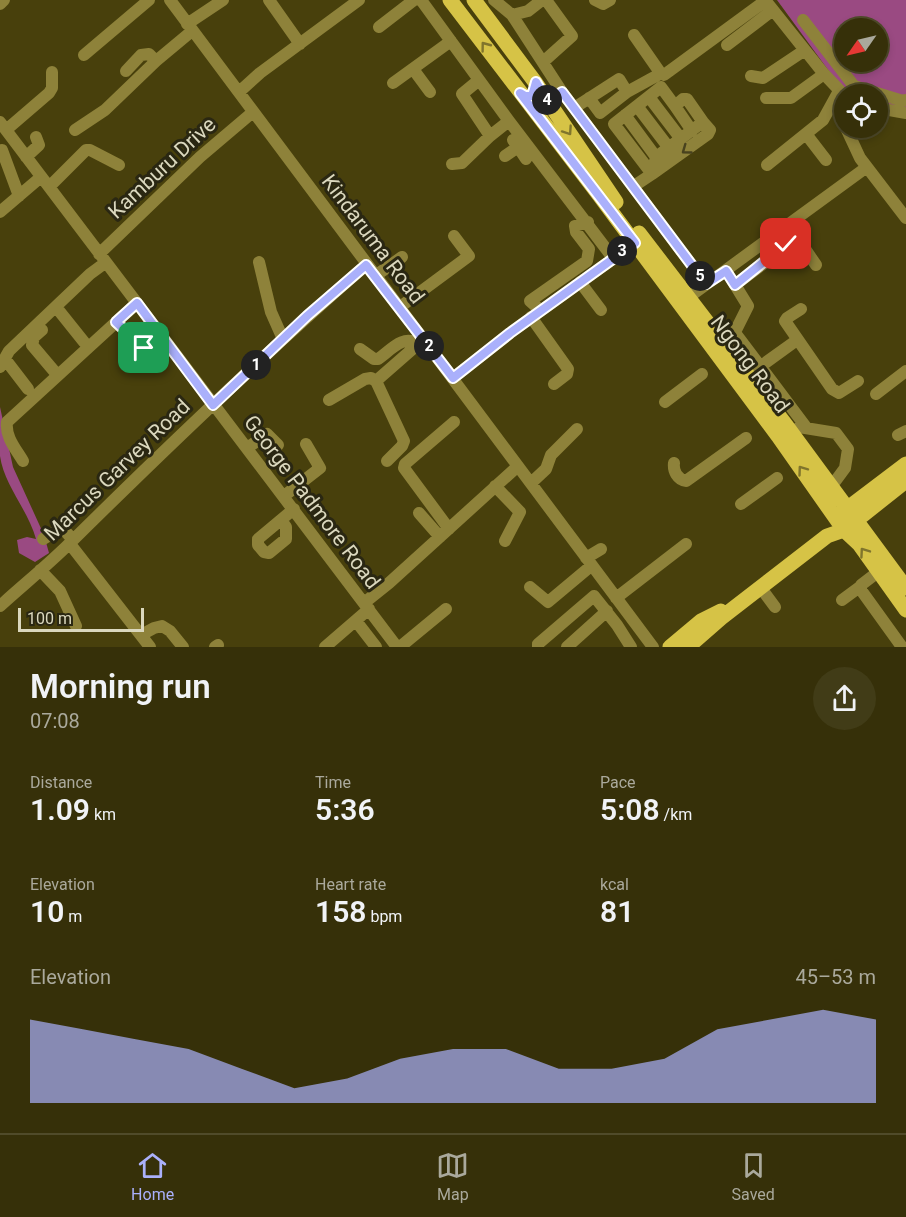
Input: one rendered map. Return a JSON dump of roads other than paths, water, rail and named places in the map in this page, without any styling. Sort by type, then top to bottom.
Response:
[{"type":"main road","name":"Ngong Road","points":[[450,0],[778,436],[846,519],[904,582]]},
{"type":"main road","name":"Ngong Road","points":[[484,2],[549,104],[621,209],[726,347],[754,371],[786,425],[831,487],[859,544],[906,610]]},
{"type":"main road","points":[[520,93],[532,96],[536,82]]},
{"type":"main road","points":[[688,647],[829,534],[906,464]]},
{"type":"main road","points":[[846,519],[906,481]]},
{"type":"main road","points":[[670,647],[709,616],[738,606]]},
{"type":"street","points":[[0,4],[4,0]]},
{"type":"street","points":[[84,54],[149,0]]},
{"type":"street","name":"Kindaruma Road","points":[[170,0],[366,265],[400,307],[421,341],[453,378],[653,647]]},
{"type":"street","points":[[75,130],[105,110],[189,27],[223,0]]},
{"type":"street","points":[[269,0],[300,44]]},
{"type":"street","points":[[238,92],[357,0]]},
{"type":"street","points":[[379,27],[414,0]]},
{"type":"street","points":[[421,0],[509,121],[526,159]]},
{"type":"street","points":[[512,15],[528,11],[543,0],[572,36],[543,62]]},
{"type":"street","points":[[595,0],[603,4],[610,0]]},
{"type":"street","name":"Ngong Road","points":[[484,2],[512,15],[562,92],[706,284]]},
{"type":"street","points":[[727,45],[768,4]]},
{"type":"street","points":[[768,4],[834,85]]},
{"type":"street","points":[[664,75],[768,4]]},
{"type":"street","points":[[803,20],[854,86],[906,100]]},
{"type":"street","points":[[589,98],[600,113],[627,92],[658,75],[659,71],[633,34]]},
{"type":"street","points":[[393,83],[451,41]]},
{"type":"street","points":[[752,76],[763,78],[804,50]]},
{"type":"street","points":[[126,70],[141,55],[149,54],[156,61]]},
{"type":"street","points":[[413,69],[430,92]]},
{"type":"street","points":[[3,126],[49,93],[52,88],[52,72]]},
{"type":"street","points":[[766,98],[791,98],[824,74]]},
{"type":"street","points":[[574,108],[619,79],[627,92]]},
{"type":"street","points":[[479,80],[462,94],[490,136]]},
{"type":"street","points":[[652,174],[614,124],[661,87],[692,130]]},
{"type":"street","points":[[549,104],[562,92]]},
{"type":"street","points":[[649,97],[681,139]]},
{"type":"street","points":[[634,186],[708,134],[710,130],[686,98],[675,106]]},
{"type":"street","points":[[767,165],[823,120],[834,104]]},
{"type":"street","points":[[637,106],[669,148]]},
{"type":"street","points":[[888,110],[906,113]]},
{"type":"street","name":"Kamburu Drive","points":[[58,309],[102,258],[200,157],[253,112]]},
{"type":"street","points":[[625,115],[656,157]]},
{"type":"street","points":[[452,164],[462,163],[509,121]]},
{"type":"street","points":[[652,174],[656,157],[703,122]]},
{"type":"street","name":"George Padmore Road","points":[[3,126],[396,646]]},
{"type":"street","points":[[806,134],[826,160]]},
{"type":"street","points":[[26,157],[39,146],[36,137]]},
{"type":"street","points":[[850,138],[867,167],[906,218]]},
{"type":"street","points":[[505,156],[519,143]]},
{"type":"street","points":[[519,143],[588,222],[613,258]]},
{"type":"street","points":[[2,150],[19,196]]},
{"type":"street","points":[[0,212],[19,196],[45,182],[86,150],[119,165]]},
{"type":"street","points":[[689,297],[867,167]]},
{"type":"street","points":[[453,378],[587,261],[590,255],[589,249],[575,226],[588,222]]},
{"type":"street","points":[[400,307],[469,256],[454,236]]},
{"type":"street","points":[[735,285],[795,240],[801,243],[816,265]]},
{"type":"street","points":[[532,307],[580,282],[635,243]]},
{"type":"street","points":[[375,276],[402,257]]},
{"type":"street","points":[[259,262],[271,312],[283,339]]},
{"type":"street","name":"Marcus Garvey Road","points":[[0,606],[71,542],[283,339],[366,265]]},
{"type":"street","points":[[726,271],[748,306],[736,334],[726,347]]},
{"type":"street","points":[[580,282],[601,310]]},
{"type":"street","points":[[23,461],[9,438],[6,429],[7,422],[137,303]]},
{"type":"street","points":[[532,307],[568,369],[567,374],[554,384]]},
{"type":"street","points":[[58,309],[84,342]]},
{"type":"street","points":[[28,389],[2,363],[9,351],[58,309]]},
{"type":"street","points":[[54,371],[32,345],[32,341],[58,309]]},
{"type":"street","points":[[801,309],[785,321],[836,393],[858,381]]},
{"type":"street","points":[[116,322],[159,364]]},
{"type":"street","points":[[736,334],[754,371],[806,427]]},
{"type":"street","points":[[360,349],[378,360],[405,340],[421,341]]},
{"type":"street","points":[[754,371],[797,340]]},
{"type":"street","points":[[376,381],[421,341]]},
{"type":"street","points":[[876,394],[906,371]]},
{"type":"street","points":[[664,402],[702,374]]},
{"type":"street","points":[[329,400],[365,379],[371,378],[376,381],[404,441],[387,461]]},
{"type":"street","points":[[445,533],[404,468],[405,464],[454,422]]},
{"type":"street","points":[[786,425],[836,433],[848,449],[845,468],[831,487]]},
{"type":"street","points":[[531,483],[546,469],[551,455],[577,429]]},
{"type":"street","points":[[247,448],[267,434],[278,445]]},
{"type":"street","points":[[674,463],[676,474],[680,479],[686,481],[746,438]]},
{"type":"street","points":[[284,496],[320,468],[306,444]]},
{"type":"street","points":[[325,647],[356,621],[367,606],[518,466]]},
{"type":"street","points":[[741,504],[777,478]]},
{"type":"street","points":[[495,486],[520,512],[505,541]]},
{"type":"street","points":[[281,520],[294,509]]},
{"type":"street","points":[[419,513],[445,533]]},
{"type":"street","points":[[43,539],[58,530],[66,532],[71,542],[150,647]]},
{"type":"street","points":[[616,598],[686,544]]},
{"type":"street","points":[[530,588],[548,602],[601,549]]},
{"type":"street","points":[[40,570],[60,591],[76,626]]},
{"type":"street","points":[[843,600],[878,572]]},
{"type":"street","points":[[861,586],[861,590],[900,643]]},
{"type":"street","points":[[761,588],[775,607]]},
{"type":"street","points":[[538,647],[538,644],[590,597],[596,597],[631,647]]},
{"type":"street","points":[[396,646],[446,609]]},
{"type":"street","points":[[567,647],[607,611]]},
{"type":"street","points":[[356,621],[376,647]]},
{"type":"street","points":[[141,635],[162,626],[170,631],[183,647]]}]
